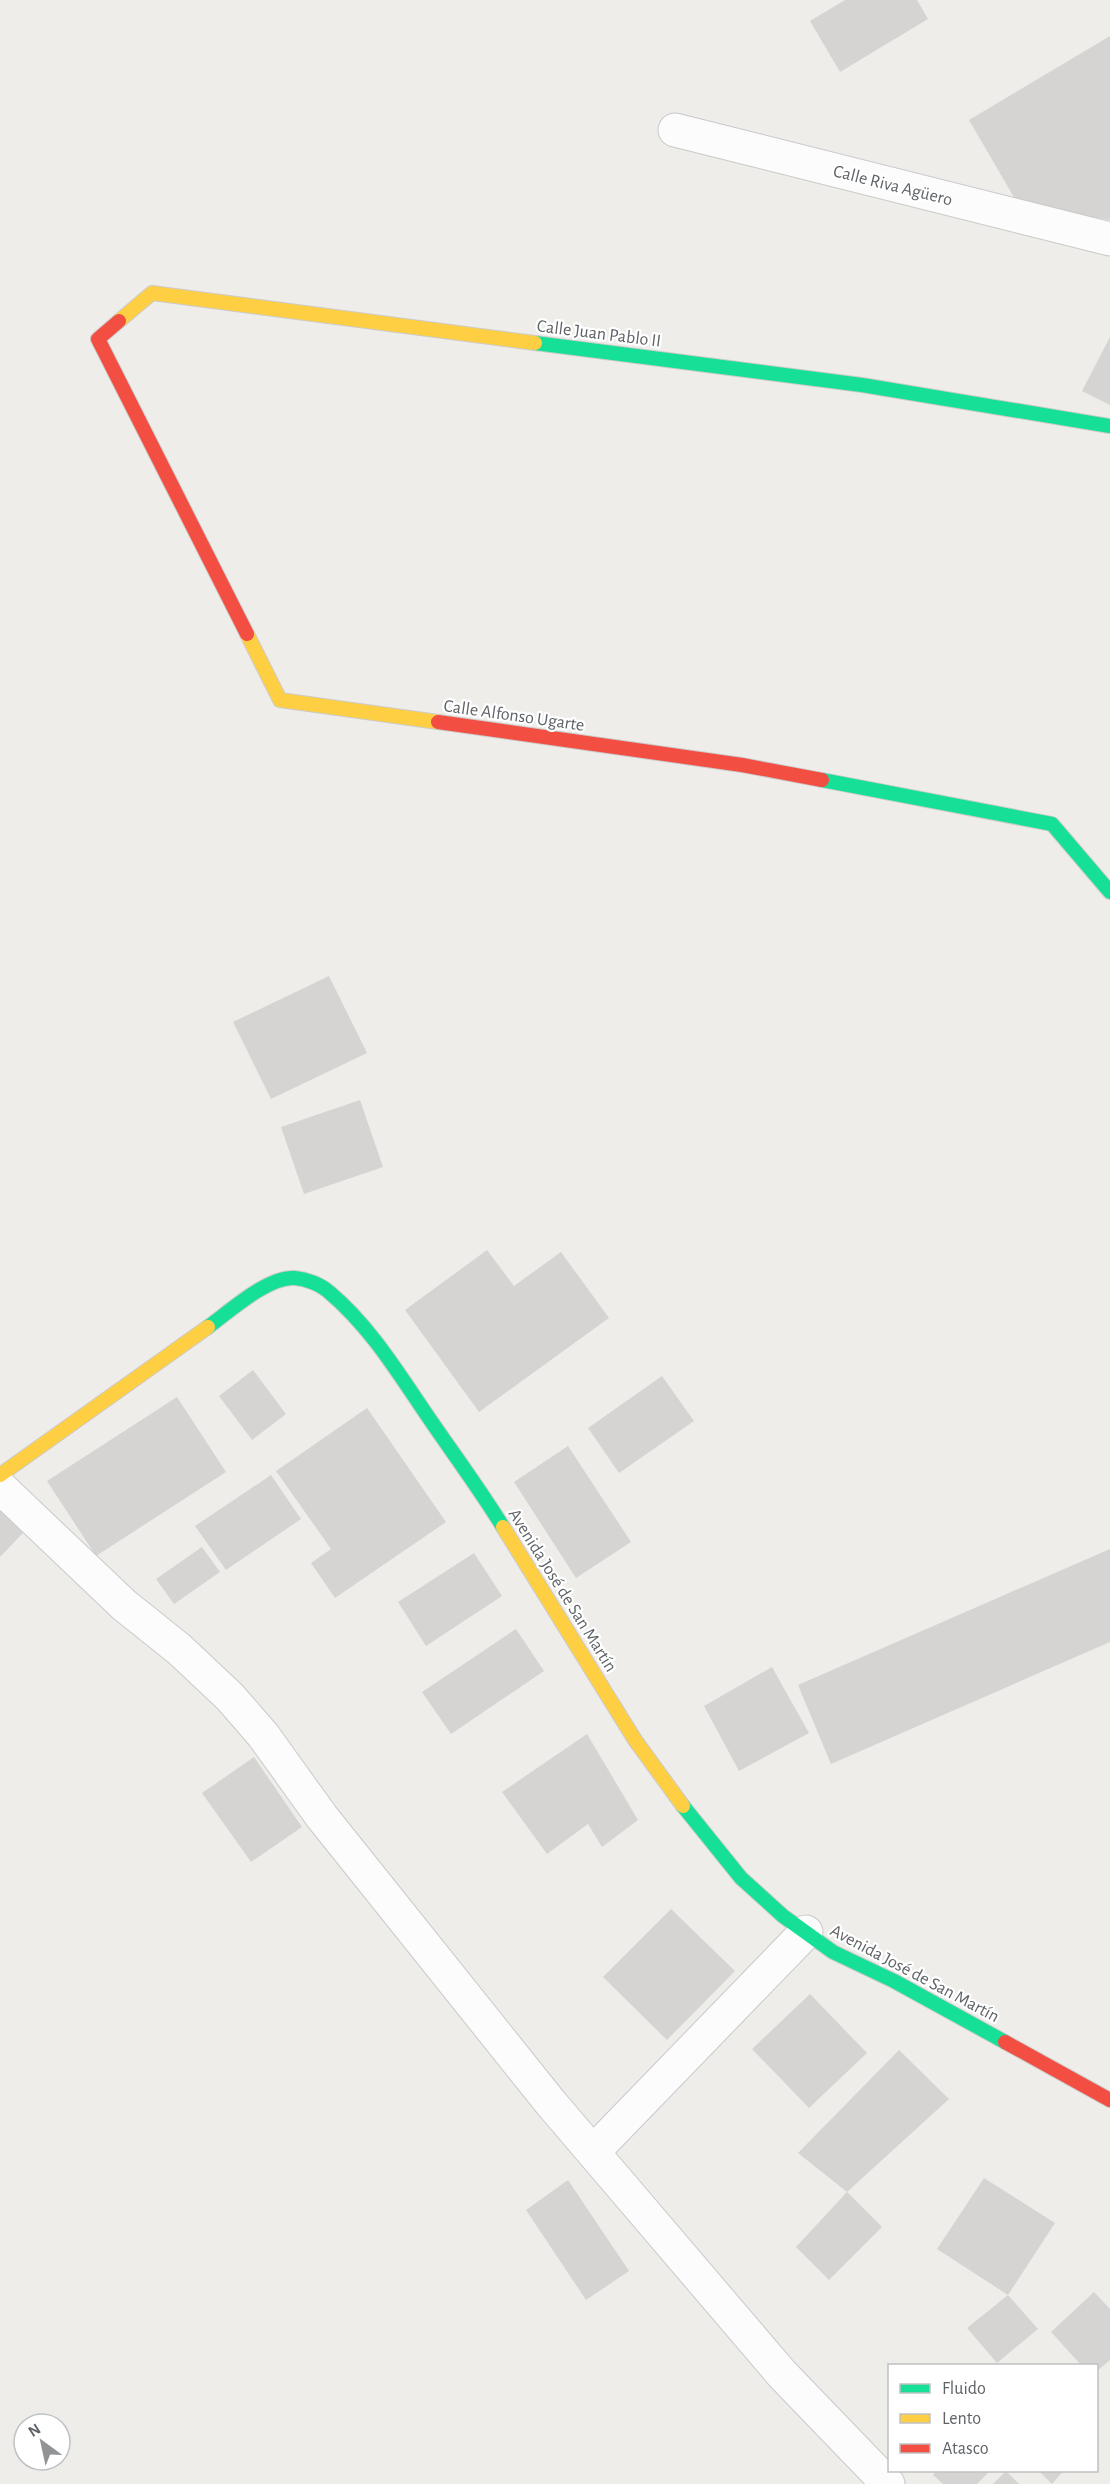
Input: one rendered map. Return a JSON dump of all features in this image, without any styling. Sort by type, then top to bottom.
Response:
[{"type":"street","name":"Calle Riva Agüero","points":[[675,130],[1110,239]]},
{"type":"street","name":"Calle Juan Pablo II","points":[[98,339],[152,293],[862,385],[1110,426]]},
{"type":"street","name":"Calle Alfonso Ugarte","points":[[98,339],[280,700],[742,765],[1052,824],[1110,892]]},
{"type":"street","name":"Avenida José de San Martín","points":[[0,1475],[263,1288],[277,1281],[294,1278],[312,1282],[327,1290],[357,1320],[395,1368],[498,1519],[635,1740],[688,1814],[741,1878],[783,1916],[833,1952],[894,1982],[1110,2100]]},
{"type":"street","points":[[0,1488],[124,1605],[179,1649],[230,1697],[263,1735],[322,1817],[592,2152],[782,2374],[888,2484]]},
{"type":"street","points":[[592,2152],[806,1932]]},
{"type":"building","points":[[845,0],[917,0],[928,19],[840,72],[810,21]]},
{"type":"building","points":[[1110,36],[1110,220],[1019,206],[969,120]]},
{"type":"building","points":[[1110,337],[1110,405],[1082,391]]},
{"type":"building","points":[[329,976],[367,1053],[271,1099],[233,1022]]},
{"type":"building","points":[[360,1100],[383,1167],[304,1194],[281,1127]]},
{"type":"building","points":[[487,1250],[514,1286],[561,1252],[609,1318],[479,1412],[405,1310]]},
{"type":"building","points":[[253,1370],[286,1414],[252,1440],[219,1396]]},
{"type":"building","points":[[662,1376],[694,1421],[619,1473],[588,1428]]},
{"type":"building","points":[[177,1397],[226,1472],[96,1556],[47,1481]]},
{"type":"building","points":[[367,1408],[446,1522],[335,1598],[311,1563],[331,1549],[276,1471]]},
{"type":"building","points":[[568,1446],[631,1542],[576,1578],[514,1482]]},
{"type":"building","points":[[271,1475],[301,1519],[226,1570],[195,1526]]},
{"type":"building","points":[[0,1511],[23,1533],[0,1557]]},
{"type":"building","points":[[202,1547],[220,1572],[174,1604],[156,1579]]},
{"type":"building","points":[[1110,1549],[1110,1642],[831,1764],[798,1685]]},
{"type":"building","points":[[474,1553],[502,1596],[426,1646],[398,1602]]},
{"type":"building","points":[[516,1629],[544,1671],[451,1734],[422,1692]]},
{"type":"building","points":[[772,1667],[809,1733],[739,1771],[704,1706]]},
{"type":"building","points":[[587,1734],[638,1820],[602,1847],[588,1824],[547,1854],[502,1792]]},
{"type":"building","points":[[254,1757],[302,1827],[251,1862],[202,1793]]},
{"type":"building","points":[[671,1909],[735,1971],[667,2040],[603,1977]]},
{"type":"building","points":[[810,1994],[867,2053],[809,2108],[752,2049]]},
{"type":"building","points":[[899,2050],[949,2099],[847,2192],[798,2153]]},
{"type":"building","points":[[984,2178],[1055,2223],[1008,2295],[937,2249]]},
{"type":"building","points":[[568,2180],[629,2271],[586,2300],[526,2210]]},
{"type":"building","points":[[847,2192],[882,2227],[829,2280],[796,2247]]},
{"type":"building","points":[[1094,2292],[1110,2309],[1110,2360],[1098,2370],[1098,2364],[1080,2364],[1051,2332]]},
{"type":"building","points":[[1008,2295],[1038,2329],[997,2363],[967,2328]]},
{"type":"building","points":[[935,2472],[989,2472],[977,2484],[943,2484],[933,2475]]},
{"type":"building","points":[[1007,2472],[1019,2484],[993,2484]]},
{"type":"building","points":[[1040,2472],[1062,2472],[1052,2484]]},
{"type":"traffic: fast","points":[[535,343],[862,385],[1110,426]]},
{"type":"traffic: fast","points":[[822,780],[1052,824],[1110,892]]},
{"type":"traffic: fast","points":[[208,1327],[261,1288],[284,1279],[304,1279],[325,1289],[372,1336],[503,1527]]},
{"type":"traffic: fast","points":[[683,1806],[741,1878],[783,1916],[833,1952],[894,1981],[1005,2042]]},
{"type":"traffic: slow","points":[[119,321],[152,293],[535,343]]},
{"type":"traffic: slow","points":[[247,634],[280,700],[438,722]]},
{"type":"traffic: slow","points":[[0,1475],[208,1327]]},
{"type":"traffic: slow","points":[[503,1527],[635,1740],[683,1806]]},
{"type":"traffic: jam","points":[[119,321],[98,339],[247,634]]},
{"type":"traffic: jam","points":[[438,722],[742,765],[822,780]]},
{"type":"traffic: jam","points":[[1005,2042],[1110,2100]]}]
